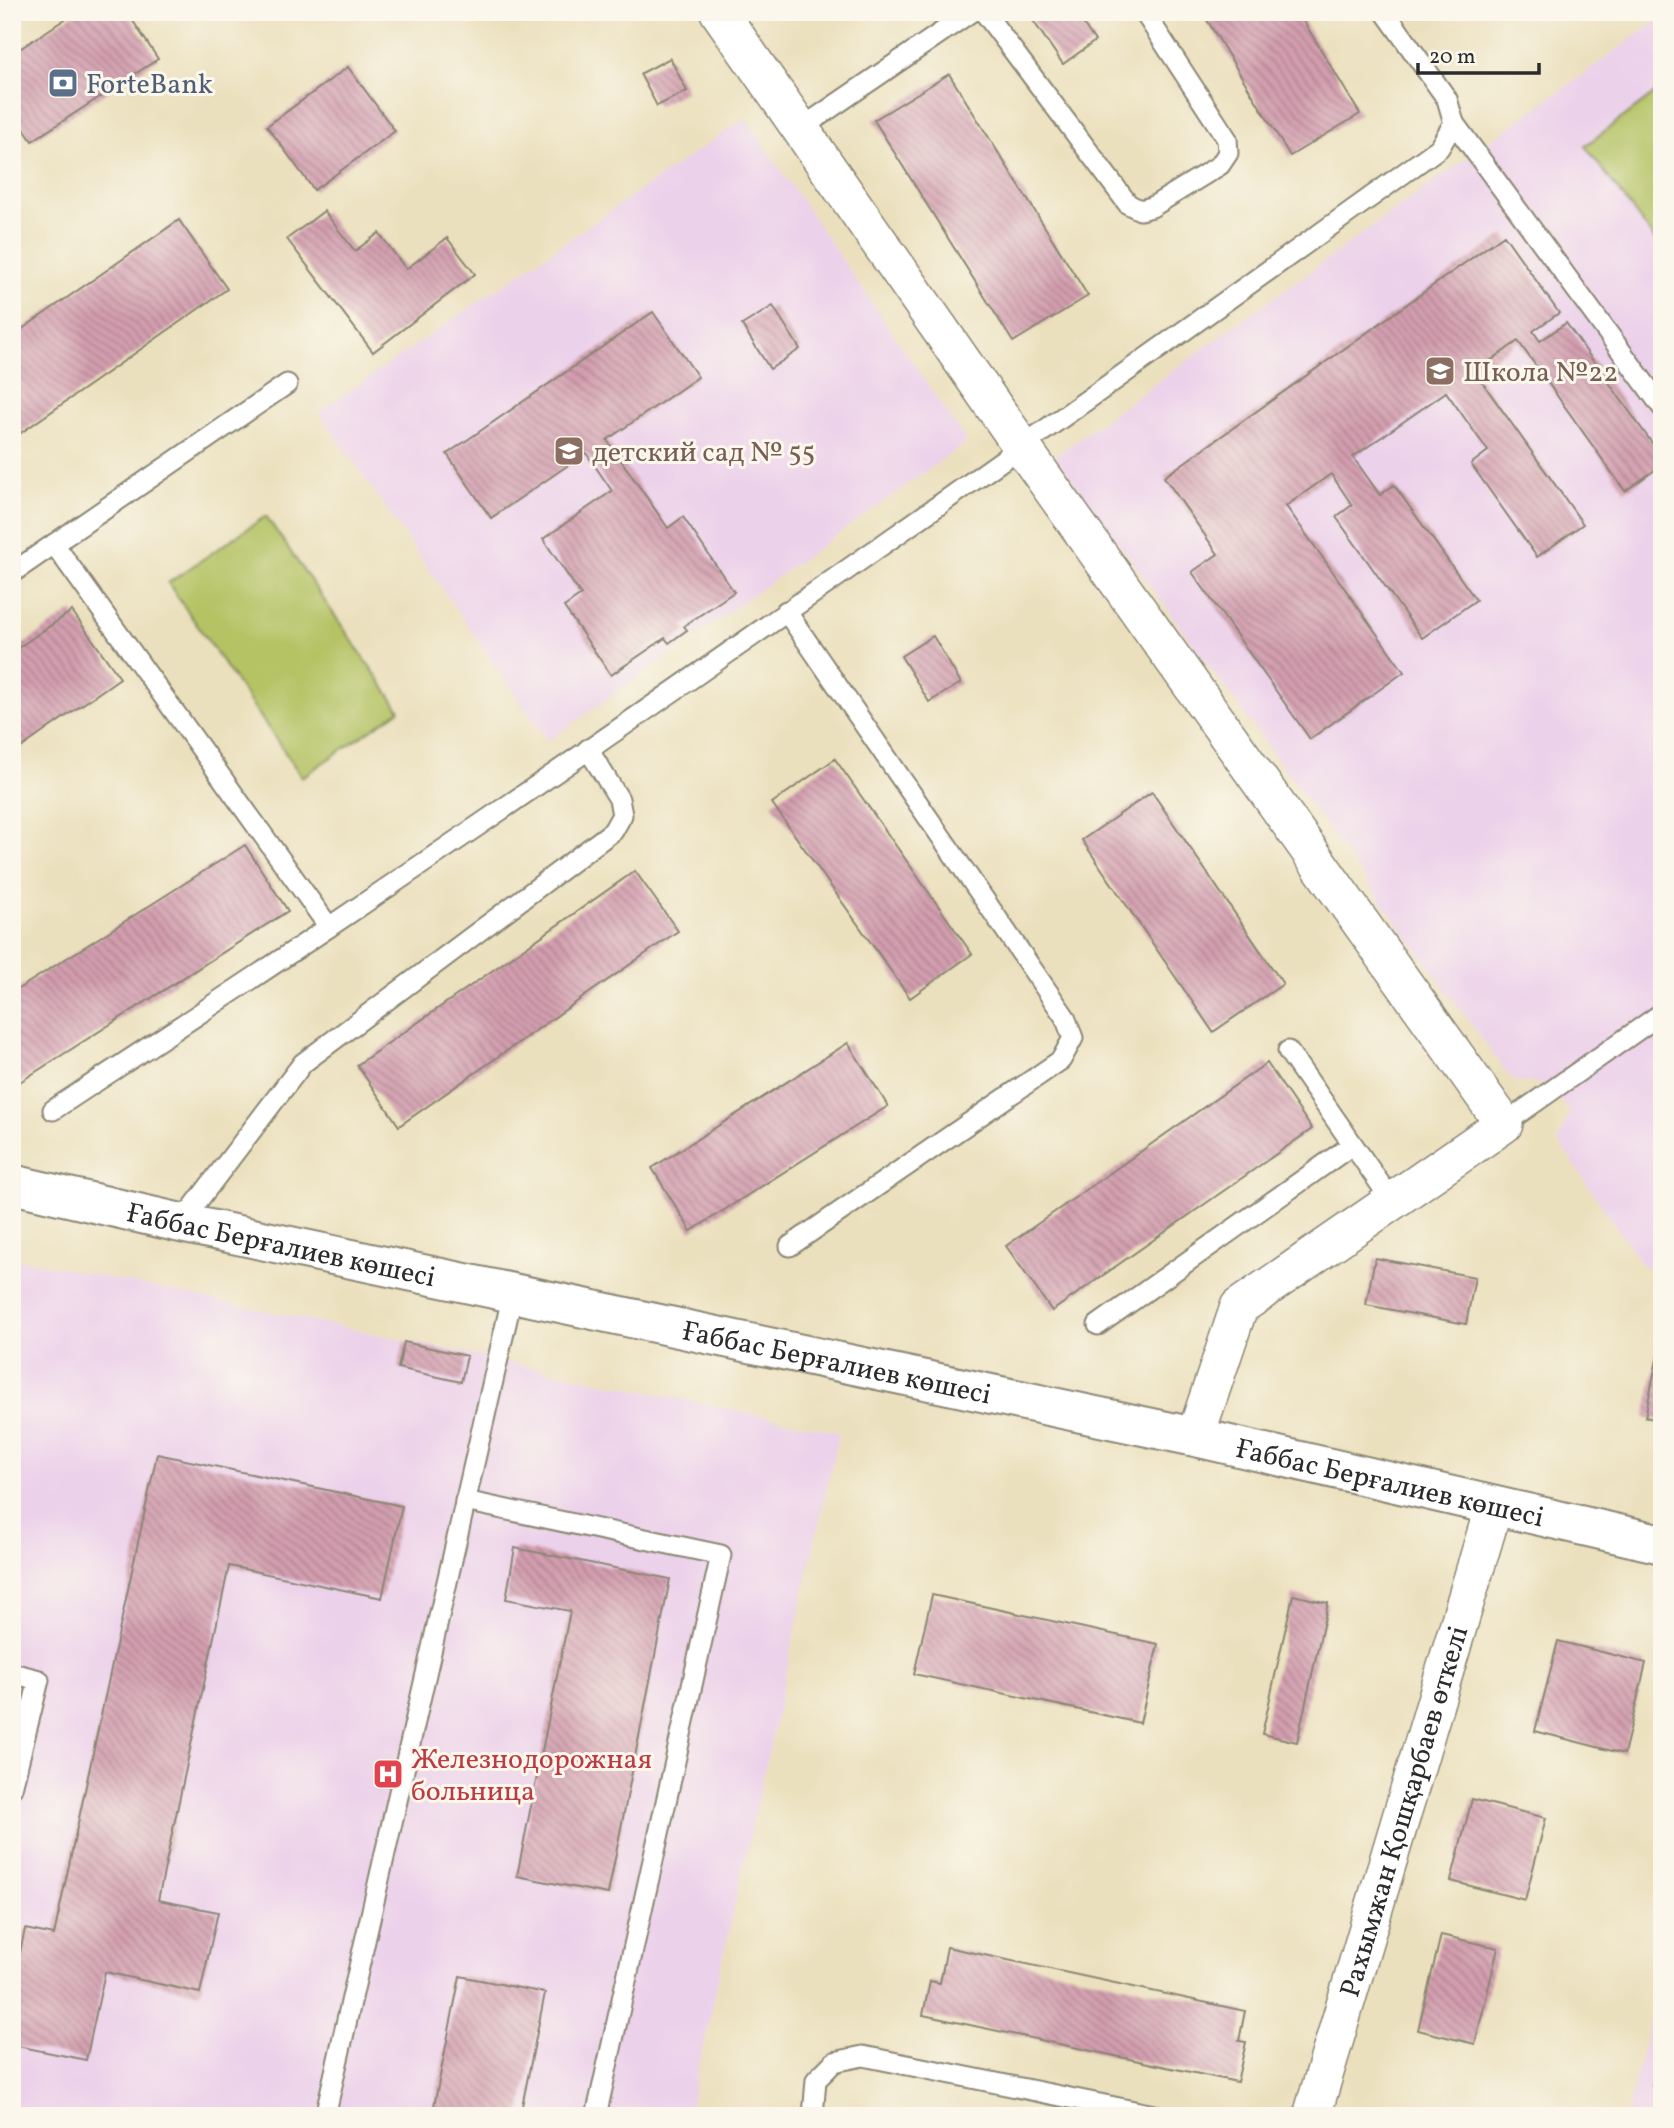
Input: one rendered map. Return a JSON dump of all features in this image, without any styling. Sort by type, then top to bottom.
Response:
[{"type":"main road","name":"Ғаббас Берғалиев көшесі","points":[[12,1184],[181,1223],[1195,1437],[1662,1544]]},
{"type":"street","points":[[719,12],[1022,447],[1504,1124],[1239,1307],[1195,1437]]},
{"type":"street","name":"Рахымжан Қошқарбаев өткелі","points":[[1314,2116],[1494,1506]]},
{"type":"lane","points":[[800,129],[971,12]]},
{"type":"lane","points":[[984,12],[1128,204],[1140,210],[1152,207],[1220,165],[1228,153],[1227,139],[1144,12]]},
{"type":"lane","points":[[1385,12],[1447,99],[1454,123],[1662,407]]},
{"type":"lane","points":[[54,1110],[329,928],[1022,447],[1439,148],[1454,123]]},
{"type":"lane","points":[[12,573],[287,384]]},
{"type":"lane","points":[[54,544],[329,928]]},
{"type":"lane","points":[[786,611],[1065,1017],[1073,1038],[1061,1060],[790,1246]]},
{"type":"lane","points":[[181,1223],[303,1063],[613,831],[622,815],[619,799],[588,749]]},
{"type":"lane","points":[[1504,1124],[1662,1013]]},
{"type":"lane","points":[[1288,1051],[1392,1201]]},
{"type":"lane","points":[[1098,1325],[1353,1144]]},
{"type":"lane","points":[[325,2116],[513,1293]]},
{"type":"lane","points":[[465,1501],[721,1555],[596,2116]]},
{"type":"lane","points":[[12,1673],[39,1679],[12,1788]]},
{"type":"lane","points":[[813,2116],[816,2080],[834,2062],[863,2056],[1159,2116]]},
{"type":"shaded area","points":[[1662,17],[1662,1260],[1645,1269],[1558,1141],[1570,1112],[1551,1085],[1513,1081],[1055,456]]},
{"type":"shaded area","points":[[745,118],[967,442],[548,741],[319,412]]},
{"type":"shaded area","name":"Железнодорожная больница","points":[[19,1259],[839,1432],[688,2116],[12,2116],[12,1291]]},
{"type":"shaded area","points":[[1662,1969],[1662,2116],[1627,2116]]},
{"type":"green space","points":[[1662,88],[1662,249],[1585,146]]},
{"type":"green space","points":[[266,516],[400,710],[302,777],[168,583]]},
{"type":"building","points":[[76,12],[127,12],[158,59],[32,141],[12,111],[12,54]]},
{"type":"building","points":[[1027,12],[1075,12],[1095,41],[1063,64]]},
{"type":"building","points":[[1202,12],[1298,12],[1360,114],[1290,156]]},
{"type":"building","points":[[670,58],[687,91],[657,106],[640,74]]},
{"type":"building","points":[[348,67],[395,131],[314,190],[267,126]]},
{"type":"building","points":[[949,74],[1088,296],[1013,342],[874,120]]},
{"type":"building","points":[[324,211],[355,251],[379,233],[406,269],[447,238],[475,274],[373,352],[287,239]]},
{"type":"building","points":[[179,220],[227,289],[12,439],[12,336]]},
{"type":"building","points":[[1504,235],[1559,313],[1533,331],[1540,341],[1566,323],[1662,457],[1662,465],[1625,491],[1518,341],[1475,372],[1583,524],[1537,557],[1471,464],[1488,451],[1446,392],[1353,457],[1380,495],[1394,485],[1476,600],[1422,638],[1336,517],[1352,505],[1331,474],[1286,506],[1404,672],[1310,739],[1192,572],[1218,554],[1164,477]]},
{"type":"building","points":[[773,306],[800,349],[770,369],[742,325]]},
{"type":"building","points":[[653,312],[698,377],[607,440],[668,528],[683,517],[734,592],[684,626],[687,630],[669,643],[665,638],[611,675],[564,607],[581,595],[543,539],[612,491],[586,453],[491,518],[447,454]]},
{"type":"building","points":[[72,611],[120,678],[12,754],[12,652]]},
{"type":"building","points":[[933,636],[961,683],[929,702],[901,656]]},
{"type":"building","points":[[835,759],[972,954],[910,998],[772,803]]},
{"type":"building","points":[[1152,792],[1283,984],[1213,1032],[1082,840]]},
{"type":"building","points":[[245,845],[288,911],[12,1087],[12,993]]},
{"type":"building","points":[[635,871],[678,931],[399,1126],[357,1065]]},
{"type":"building","points":[[848,1043],[888,1106],[691,1231],[652,1168]]},
{"type":"building","points":[[1267,1063],[1312,1129],[1052,1311],[1006,1246]]},
{"type":"building","points":[[1375,1258],[1475,1277],[1466,1324],[1366,1305]]},
{"type":"building","points":[[1662,1340],[1662,1421],[1645,1417]]},
{"type":"building","points":[[404,1342],[467,1356],[461,1382],[398,1368]]},
{"type":"building","points":[[157,1454],[402,1506],[382,1598],[229,1566],[158,1900],[218,1912],[200,1993],[105,1972],[86,2060],[12,2045],[12,1989],[25,1929],[54,1935]]},
{"type":"building","points":[[515,1548],[670,1579],[608,1894],[517,1876],[570,1611],[506,1599]]},
{"type":"building","points":[[932,1595],[1158,1644],[1140,1723],[914,1674]]},
{"type":"building","points":[[1293,1595],[1328,1603],[1297,1742],[1262,1734]]},
{"type":"building","points":[[1558,1641],[1646,1663],[1624,1754],[1535,1731]]},
{"type":"building","points":[[1472,1799],[1546,1818],[1525,1900],[1451,1881]]},
{"type":"building","points":[[1441,1935],[1498,1948],[1475,2044],[1418,2030]]},
{"type":"building","points":[[947,1947],[1245,2011],[1239,2041],[1246,2042],[1237,2082],[923,2015],[930,1981],[940,1983]]},
{"type":"building","points":[[460,1976],[545,1993],[520,2116],[432,2116]]},
{"type":"building","points":[[1662,2050],[1662,2088],[1652,2085]]},
{"type":"place","name":"ForteBank","points":[[63,83]]},
{"type":"place","name":"Школа №22","points":[[1440,371]]},
{"type":"place","name":"детский сад № 55","points":[[569,451]]},
{"type":"place","name":"Железнодорожная больница","points":[[388,1774]]}]
